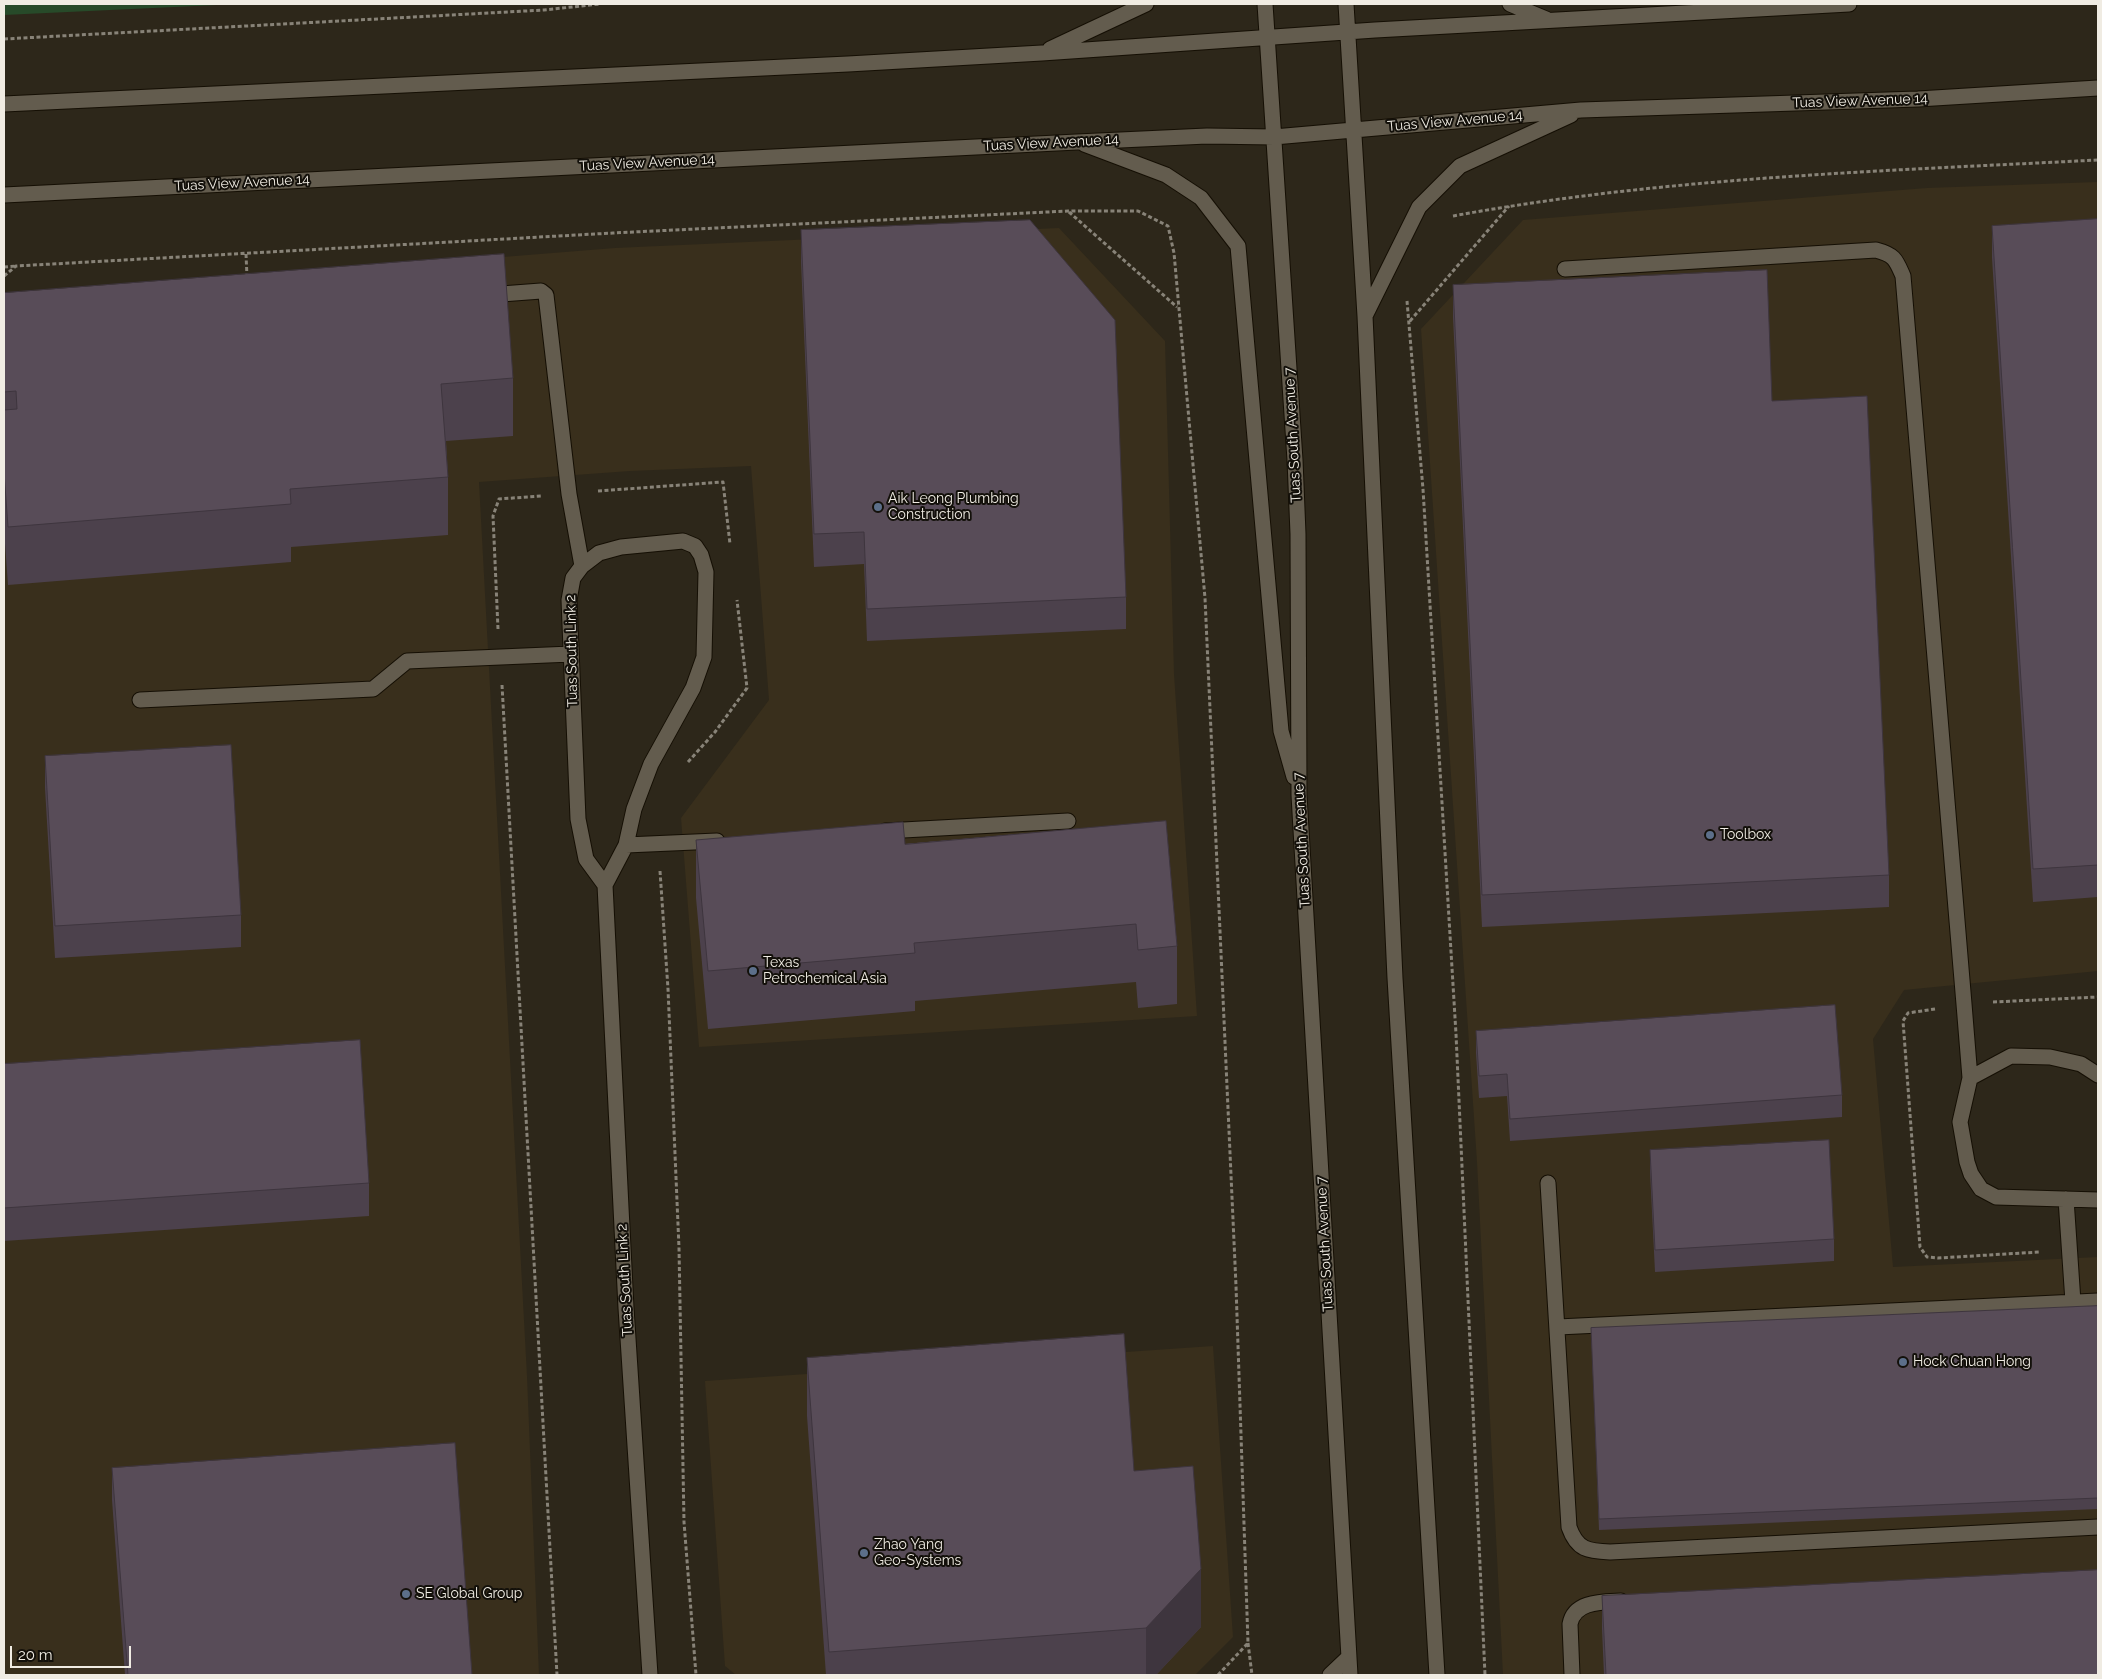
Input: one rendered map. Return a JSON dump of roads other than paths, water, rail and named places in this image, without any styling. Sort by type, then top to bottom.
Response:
[{"type":"street","points":[[1042,53],[1146,4]]},
{"type":"street","name":"Tuas South Avenue 7","points":[[1265,4],[1298,534],[1299,796],[1350,1675]]},
{"type":"street","points":[[1346,4],[1365,316],[1396,988],[1437,1675]]},
{"type":"street","points":[[1510,4],[1548,20]]},
{"type":"street","points":[[4,104],[592,77],[1042,53],[1347,32],[1849,4]]},
{"type":"street","name":"Tuas View Avenue 14","points":[[4,195],[1207,136],[1274,137],[1581,110],[1918,98],[2098,88]]},
{"type":"street","points":[[1365,316],[1419,207],[1460,166],[1581,110]]},
{"type":"street","points":[[1077,142],[1166,175],[1201,198],[1238,246],[1280,731],[1299,796]]},
{"type":"street","points":[[1565,269],[1876,250],[1889,253],[1897,263],[1903,276],[1904,286],[1970,1078],[1960,1122],[1967,1162],[1971,1174],[1981,1189],[1996,1197],[2098,1200]]},
{"type":"street","points":[[473,296],[541,292],[546,296],[570,494],[582,566]]},
{"type":"street","name":"Tuas South Link 2","points":[[605,885],[586,859],[578,819],[568,600],[573,578],[582,566],[599,553],[621,547],[683,541],[694,546],[701,555],[706,572],[704,657],[693,688],[651,764],[634,809],[626,846],[605,885],[626,1308],[650,1675]]},
{"type":"street","points":[[140,700],[372,689],[407,661],[571,654]]},
{"type":"street","points":[[871,832],[1068,821]]},
{"type":"street","points":[[626,846],[732,840]]},
{"type":"street","points":[[1970,1078],[2011,1056],[2050,1057],[2073,1062],[2081,1064],[2098,1075]]},
{"type":"street","points":[[1548,1183],[1569,1527],[1573,1539],[1588,1550],[1610,1552],[2098,1527]]},
{"type":"street","points":[[2066,1199],[2073,1302]]},
{"type":"street","points":[[1558,1327],[2098,1300]]},
{"type":"street","points":[[1572,1675],[1571,1616],[1577,1610],[1596,1602],[1636,1601]]},
{"type":"street","points":[[1330,1675],[1349,1656]]},
{"type":"place","name":"Aik Leong Plumbing Construction","points":[[878,507]]},
{"type":"place","name":"Toolbox","points":[[1710,835]]},
{"type":"place","name":"Texas Petrochemical Asia","points":[[753,971]]},
{"type":"place","name":"Hock Chuan Hong","points":[[1903,1362]]},
{"type":"place","name":"Zhao Yang Geo-Systems","points":[[864,1553]]},
{"type":"place","name":"SE Global Group","points":[[406,1594]]}]
